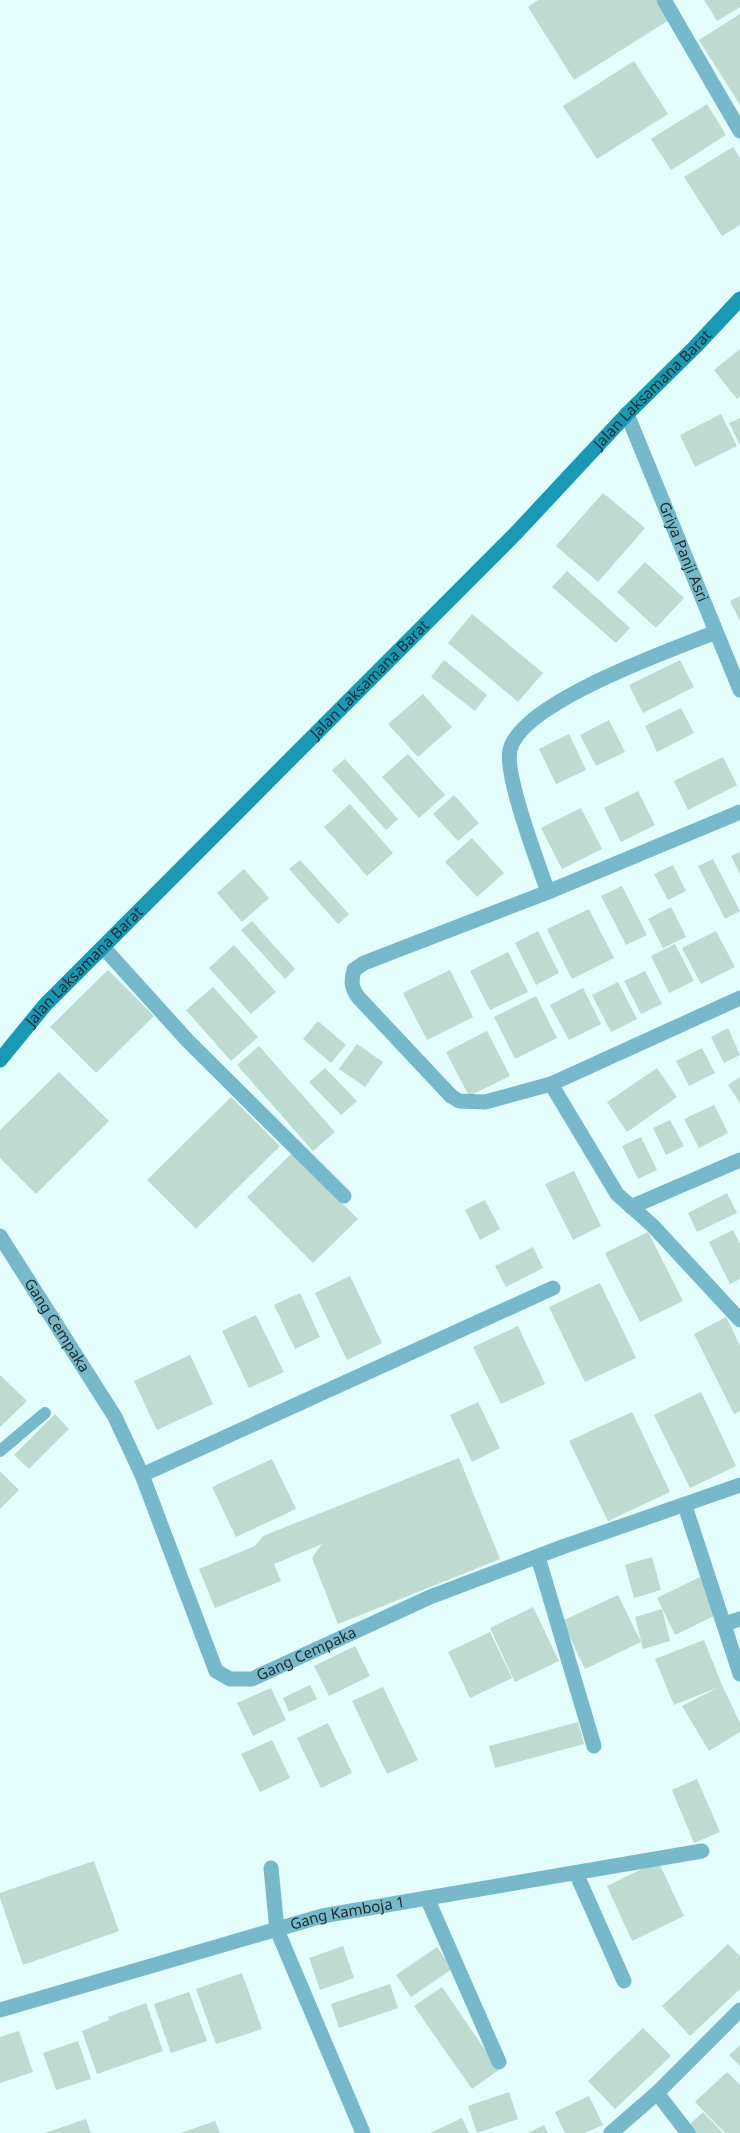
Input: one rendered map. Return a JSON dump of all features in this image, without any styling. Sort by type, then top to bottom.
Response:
[{"type":"main road","name":"Jalan Laksamana Barat","points":[[0,1060],[45,1005],[517,532],[626,414],[695,347],[740,298]]},
{"type":"street","points":[[664,0],[740,131]]},
{"type":"street","name":"Griya Panji Asri","points":[[626,414],[740,690]]},
{"type":"street","points":[[548,892],[510,776],[510,749],[519,733],[551,706],[583,688],[716,632]]},
{"type":"street","points":[[740,812],[548,892],[364,963],[354,970],[351,981],[352,988],[358,997],[451,1096],[459,1101],[485,1102],[551,1084],[740,998]]},
{"type":"street","points":[[103,947],[187,1040],[344,1196]]},
{"type":"street","points":[[551,1084],[617,1194],[652,1226],[740,1319]]},
{"type":"street","points":[[631,1207],[740,1160]]},
{"type":"street","name":"Gang Cempaka","points":[[0,1236],[115,1417],[142,1475],[216,1671],[230,1679],[252,1680],[430,1597],[740,1485]]},
{"type":"street","points":[[142,1475],[554,1288]]},
{"type":"street","points":[[685,1506],[740,1674]]},
{"type":"street","points":[[538,1557],[594,1746]]},
{"type":"street","points":[[724,1624],[740,1619]]},
{"type":"street","name":"Gang Kamboja 1","points":[[0,2010],[322,1916],[702,1851]]},
{"type":"street","points":[[271,1868],[277,1930],[363,2133]]},
{"type":"street","points":[[576,1873],[624,1981]]},
{"type":"street","points":[[427,1898],[499,2062]]},
{"type":"street","points":[[611,2133],[657,2093],[740,2010]]},
{"type":"street","points":[[657,2093],[688,2133]]},
{"type":"lane","points":[[0,1451],[46,1414]]},
{"type":"building","points":[[538,0],[656,0],[669,20],[574,80],[528,7]]},
{"type":"building","points":[[704,0],[740,0],[740,7],[717,21]]},
{"type":"building","points":[[740,14],[740,105],[699,40]]},
{"type":"building","points":[[634,61],[668,114],[597,159],[563,106]]},
{"type":"building","points":[[707,104],[726,135],[671,170],[651,139]]},
{"type":"building","points":[[733,147],[740,158],[740,225],[722,236],[684,177]]},
{"type":"building","points":[[740,349],[740,396],[737,399],[714,370]]},
{"type":"building","points":[[721,414],[737,446],[695,467],[680,435]]},
{"type":"building","points":[[740,418],[740,445],[729,423]]},
{"type":"building","points":[[603,493],[645,528],[598,582],[556,546]]},
{"type":"building","points":[[645,562],[684,598],[656,628],[617,592]]},
{"type":"building","points":[[567,571],[630,628],[616,643],[552,587]]},
{"type":"building","points":[[740,596],[740,621],[730,601]]},
{"type":"building","points":[[472,614],[543,673],[518,702],[448,643]]},
{"type":"building","points":[[444,660],[487,695],[475,711],[431,677]]},
{"type":"building","points":[[680,660],[694,687],[643,713],[629,685]]},
{"type":"building","points":[[423,694],[452,727],[418,757],[388,724]]},
{"type":"building","points":[[681,708],[694,733],[657,752],[645,726]]},
{"type":"building","points":[[609,720],[625,752],[596,766],[580,735]]},
{"type":"building","points":[[569,734],[586,770],[556,784],[539,749]]},
{"type":"building","points":[[408,754],[445,795],[419,818],[382,777]]},
{"type":"building","points":[[723,757],[737,785],[688,810],[674,781]]},
{"type":"building","points":[[345,759],[398,819],[386,830],[332,770]]},
{"type":"building","points":[[638,791],[655,825],[621,842],[604,808]]},
{"type":"building","points":[[454,795],[479,823],[458,841],[433,814]]},
{"type":"building","points":[[350,804],[393,853],[367,876],[324,827]]},
{"type":"building","points":[[581,808],[602,849],[562,869],[541,828]]},
{"type":"building","points":[[472,838],[504,873],[477,897],[445,862]]},
{"type":"building","points":[[740,852],[740,874],[731,856]]},
{"type":"building","points":[[713,859],[740,911],[725,919],[698,866]]},
{"type":"building","points":[[300,860],[349,914],[338,924],[289,869]]},
{"type":"building","points":[[673,865],[686,891],[668,900],[654,874]]},
{"type":"building","points":[[244,869],[269,898],[242,922],[217,893]]},
{"type":"building","points":[[622,886],[647,935],[626,945],[601,896]]},
{"type":"building","points":[[671,907],[686,937],[663,948],[648,919]]},
{"type":"building","points":[[589,909],[614,958],[572,979],[547,929]]},
{"type":"building","points":[[252,921],[295,969],[285,979],[241,930]]},
{"type":"building","points":[[538,931],[559,973],[536,985],[515,943]]},
{"type":"building","points":[[716,931],[735,967],[701,984],[682,948]]},
{"type":"building","points":[[675,944],[694,981],[669,993],[651,956]]},
{"type":"building","points":[[234,945],[276,992],[251,1014],[209,968]]},
{"type":"building","points":[[508,952],[528,992],[490,1010],[470,971]]},
{"type":"building","points":[[108,970],[154,1016],[96,1073],[50,1027]]},
{"type":"building","points":[[450,970],[473,1017],[427,1040],[403,993]]},
{"type":"building","points":[[645,971],[662,1004],[641,1014],[624,981]]},
{"type":"building","points":[[618,982],[637,1019],[611,1032],[592,995]]},
{"type":"building","points":[[213,987],[258,1037],[231,1061],[186,1010]]},
{"type":"building","points":[[583,988],[601,1024],[569,1040],[550,1005]]},
{"type":"building","points":[[536,996],[557,1038],[515,1059],[494,1017]]},
{"type":"building","points":[[318,1021],[346,1045],[331,1063],[303,1039]]},
{"type":"building","points":[[728,1028],[740,1055],[724,1063],[711,1037]]},
{"type":"building","points":[[487,1031],[510,1076],[469,1096],[446,1052]]},
{"type":"building","points":[[357,1044],[383,1062],[365,1087],[339,1069]]},
{"type":"building","points":[[259,1046],[335,1132],[313,1151],[237,1065]]},
{"type":"building","points":[[702,1048],[715,1073],[689,1086],[676,1061]]},
{"type":"building","points":[[325,1068],[357,1101],[341,1115],[309,1082]]},
{"type":"building","points":[[657,1068],[677,1097],[627,1132],[607,1102]]},
{"type":"building","points":[[59,1072],[109,1121],[36,1194],[0,1158],[0,1130]]},
{"type":"building","points":[[740,1077],[740,1103],[728,1085]]},
{"type":"building","points":[[231,1097],[280,1146],[196,1229],[147,1180]]},
{"type":"building","points":[[714,1105],[728,1133],[699,1148],[684,1119]]},
{"type":"building","points":[[670,1120],[684,1146],[666,1155],[653,1128]]},
{"type":"building","points":[[641,1137],[657,1170],[638,1179],[622,1146]]},
{"type":"building","points":[[292,1153],[358,1219],[313,1263],[247,1197]]},
{"type":"building","points":[[574,1171],[601,1226],[573,1240],[545,1184]]},
{"type":"building","points":[[727,1193],[737,1213],[697,1232],[688,1213]]},
{"type":"building","points":[[485,1200],[500,1229],[480,1240],[465,1210]]},
{"type":"building","points":[[733,1230],[740,1244],[740,1279],[730,1284],[709,1242]]},
{"type":"building","points":[[648,1232],[683,1301],[640,1322],[605,1253]]},
{"type":"building","points":[[533,1247],[543,1268],[506,1287],[495,1266]]},
{"type":"building","points":[[350,1276],[382,1343],[347,1360],[315,1293]]},
{"type":"building","points":[[600,1283],[636,1358],[585,1382],[549,1307]]},
{"type":"building","points":[[300,1293],[320,1337],[295,1349],[274,1305]]},
{"type":"building","points":[[256,1315],[284,1372],[249,1388],[222,1331]]},
{"type":"building","points":[[726,1317],[740,1345],[740,1411],[734,1414],[694,1334]]},
{"type":"building","points":[[518,1326],[545,1384],[501,1404],[473,1347]]},
{"type":"building","points":[[190,1355],[213,1404],[157,1430],[134,1381]]},
{"type":"building","points":[[0,1375],[27,1401],[0,1427]]},
{"type":"building","points":[[701,1392],[736,1466],[690,1488],[654,1415]]},
{"type":"building","points":[[478,1402],[500,1448],[472,1462],[450,1415]]},
{"type":"building","points":[[632,1412],[670,1492],[608,1521],[569,1441]]},
{"type":"building","points":[[55,1414],[69,1429],[29,1469],[14,1455]]},
{"type":"building","points":[[459,1458],[500,1559],[338,1624],[312,1558],[322,1544],[274,1564],[281,1581],[215,1608],[199,1569],[255,1546],[263,1536]]},
{"type":"building","points":[[272,1459],[296,1509],[236,1537],[212,1487]]},
{"type":"building","points":[[0,1471],[19,1490],[0,1509]]},
{"type":"building","points":[[652,1557],[661,1590],[634,1598],[625,1565]]},
{"type":"building","points":[[700,1577],[718,1614],[675,1635],[657,1598]]},
{"type":"building","points":[[618,1595],[641,1642],[585,1669],[562,1621]]},
{"type":"building","points":[[533,1607],[559,1661],[515,1682],[490,1628]]},
{"type":"building","points":[[662,1609],[670,1641],[643,1649],[635,1617]]},
{"type":"building","points":[[490,1632],[512,1678],[470,1698],[448,1652]]},
{"type":"building","points":[[704,1640],[740,1723],[740,1732],[709,1751],[682,1706],[719,1687],[674,1705],[655,1659]]},
{"type":"building","points":[[355,1646],[370,1676],[329,1696],[314,1666]]},
{"type":"building","points":[[310,1685],[317,1699],[289,1712],[283,1698]]},
{"type":"building","points":[[383,1687],[418,1760],[387,1774],[352,1701]]},
{"type":"building","points":[[271,1688],[286,1720],[253,1736],[237,1703]]},
{"type":"building","points":[[578,1722],[584,1744],[495,1768],[489,1746]]},
{"type":"building","points":[[328,1723],[352,1773],[321,1788],[297,1738]]},
{"type":"building","points":[[272,1740],[290,1778],[260,1792],[241,1754]]},
{"type":"building","points":[[697,1779],[720,1832],[694,1843],[672,1790]]},
{"type":"building","points":[[94,1861],[119,1931],[23,1965],[0,1898],[0,1893]]},
{"type":"building","points":[[658,1861],[684,1916],[632,1941],[607,1886]]},
{"type":"building","points":[[728,1944],[740,1956],[740,1989],[690,2036],[662,2006]]},
{"type":"building","points":[[343,1946],[354,1978],[320,1990],[309,1958]]},
{"type":"building","points":[[437,1947],[452,1969],[411,1997],[396,1975]]},
{"type":"building","points":[[242,1973],[262,2029],[216,2044],[196,1989]]},
{"type":"building","points":[[390,1984],[398,2008],[339,2028],[331,2004]]},
{"type":"building","points":[[442,1987],[499,2070],[472,2089],[414,2006]]},
{"type":"building","points":[[189,1992],[207,2041],[171,2053],[154,2004]]},
{"type":"building","points":[[146,2003],[163,2051],[97,2074],[82,2031],[109,2020],[108,2017]]},
{"type":"building","points":[[643,2028],[671,2056],[615,2109],[588,2081]]},
{"type":"building","points":[[19,2031],[33,2072],[0,2083],[0,2037]]},
{"type":"building","points":[[78,2041],[91,2079],[56,2090],[43,2053]]},
{"type":"building","points":[[740,2045],[740,2066],[729,2055]]},
{"type":"building","points":[[727,2072],[740,2085],[740,2133],[725,2133],[695,2102]]},
{"type":"building","points":[[509,2092],[518,2119],[477,2133],[468,2106]]},
{"type":"building","points":[[589,2096],[603,2125],[585,2133],[565,2133],[555,2112]]},
{"type":"building","points":[[703,2112],[723,2133],[692,2133],[687,2127]]},
{"type":"building","points":[[462,2118],[469,2133],[430,2133]]},
{"type":"building","points":[[86,2119],[91,2133],[45,2133]]},
{"type":"building","points":[[215,2121],[220,2133],[181,2133]]},
{"type":"building","points":[[544,2125],[548,2133],[528,2133]]}]
